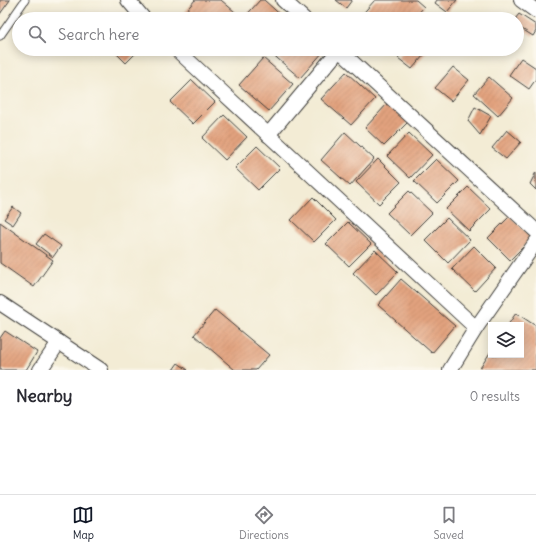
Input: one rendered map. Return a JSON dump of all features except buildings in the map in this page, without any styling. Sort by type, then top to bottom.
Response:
[{"type":"street","points":[[128,0],[138,12]]},
{"type":"street","points":[[283,0],[296,12]]},
{"type":"street","points":[[521,0],[536,11]]},
{"type":"street","points":[[183,56],[476,328]]},
{"type":"street","points":[[268,135],[334,56]]},
{"type":"street","points":[[346,56],[536,230]]},
{"type":"street","points":[[450,370],[476,328],[536,242]]},
{"type":"street","points":[[0,303],[101,370]]},
{"type":"street","points":[[40,370],[59,342]]},
{"type":"lane","points":[[17,12],[25,0]]},
{"type":"lane","points":[[0,36],[12,19]]}]
